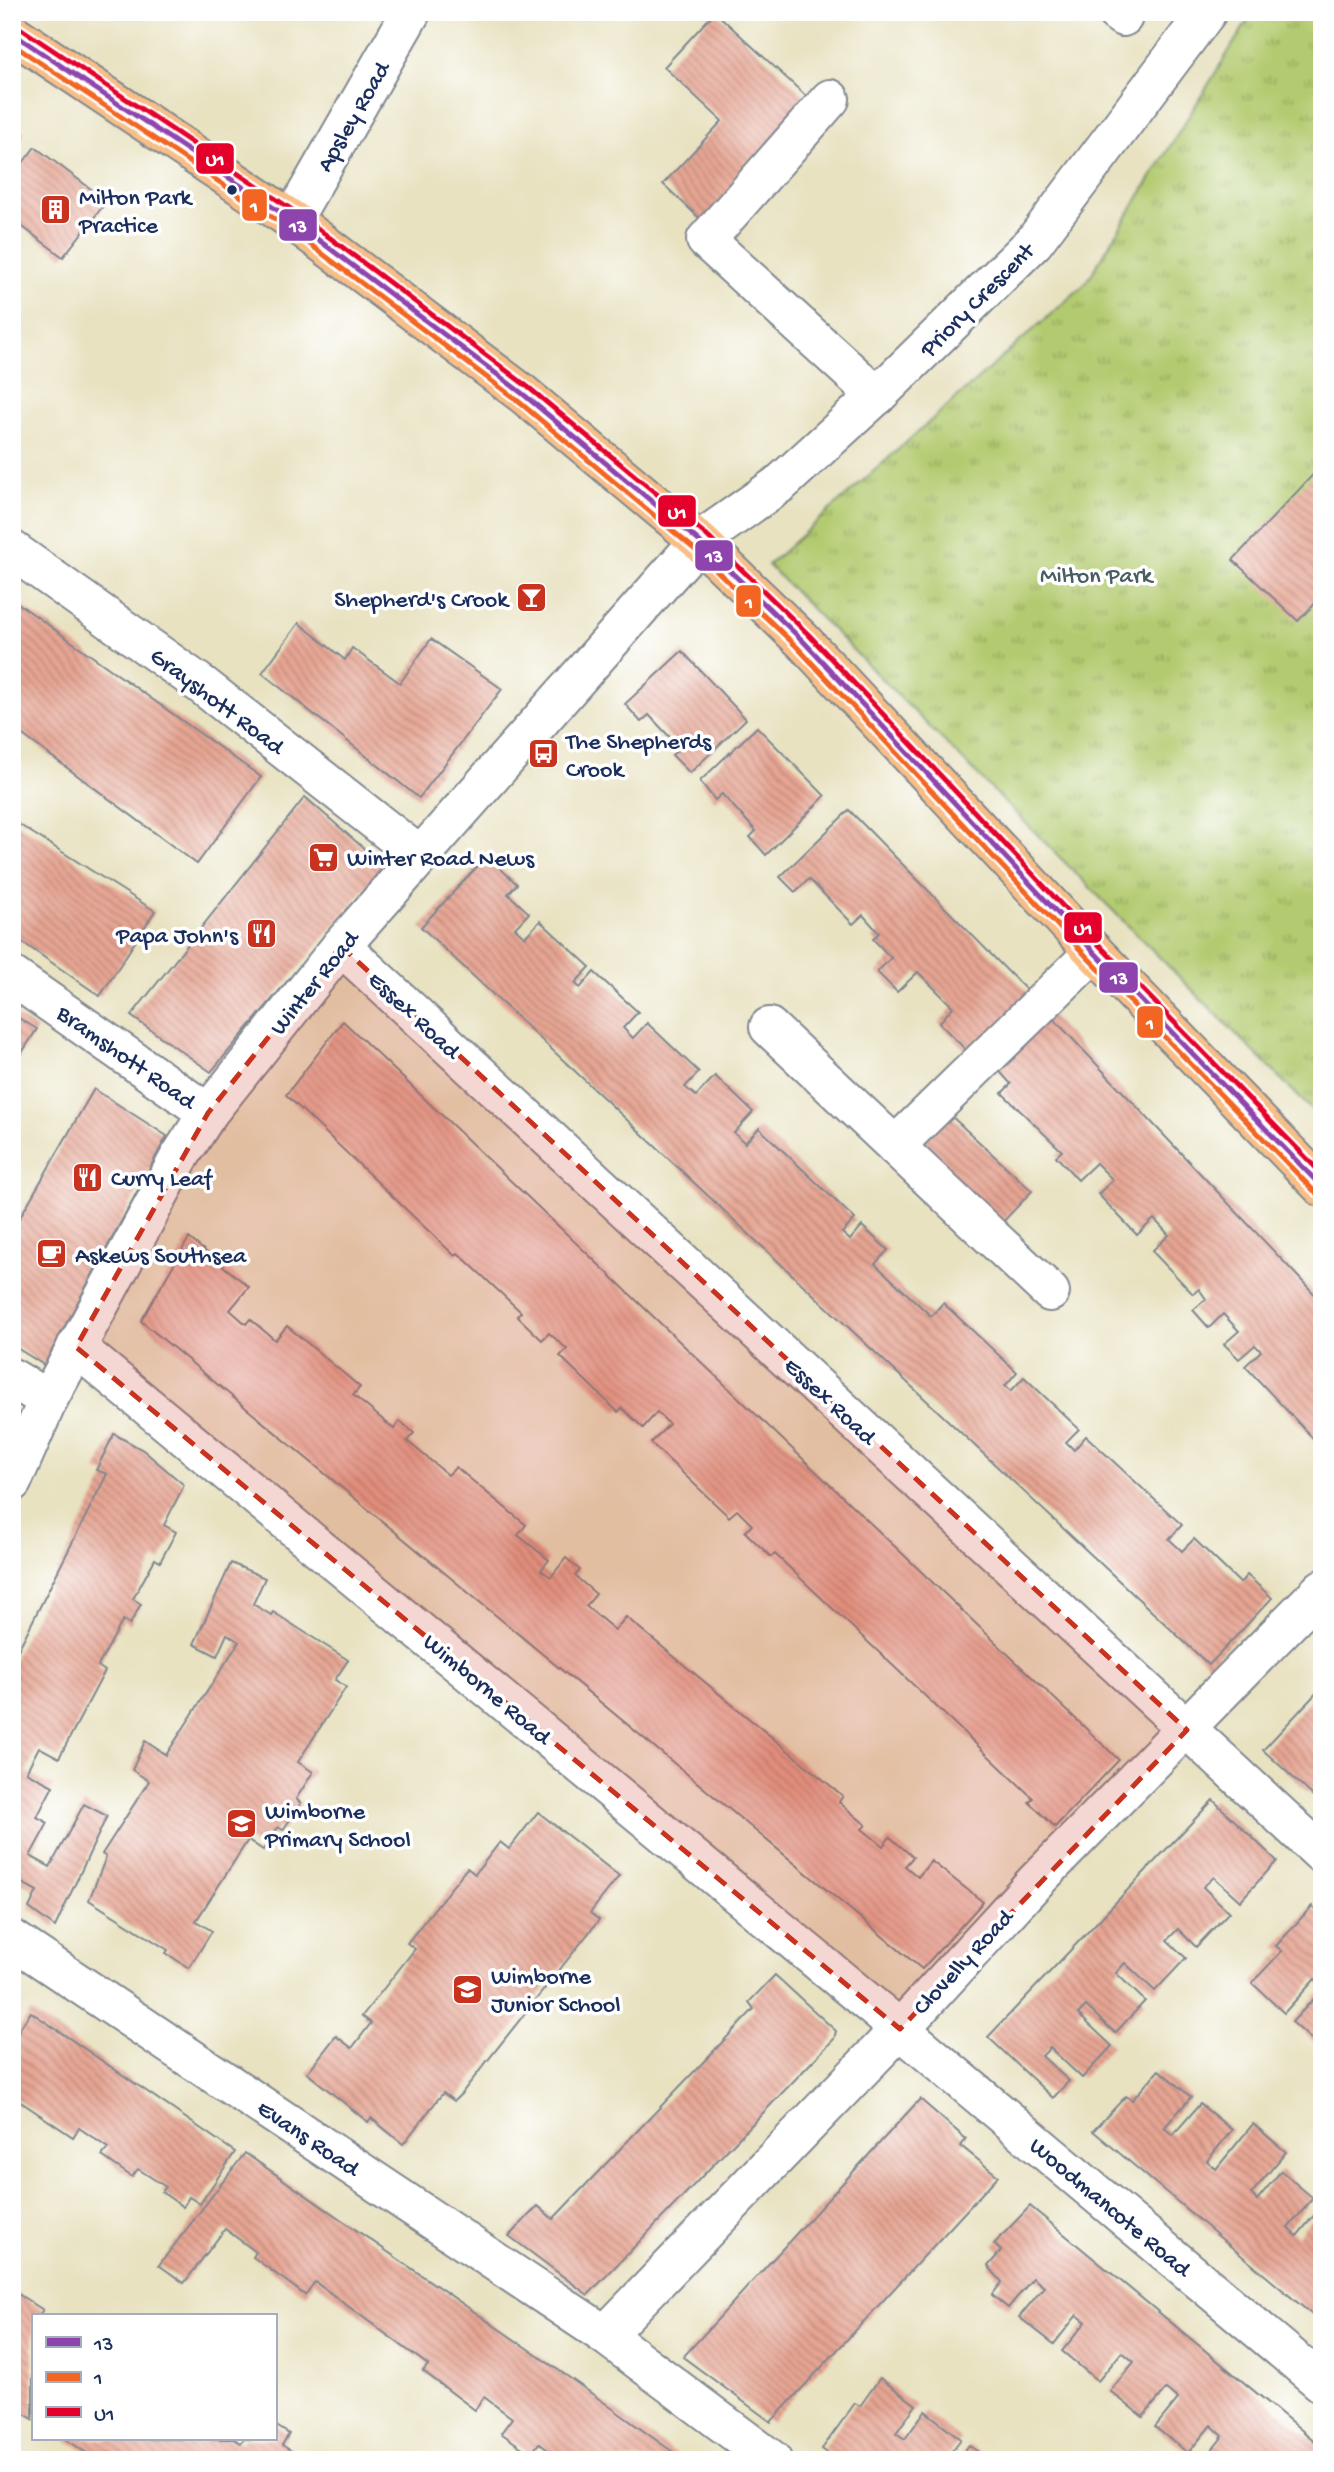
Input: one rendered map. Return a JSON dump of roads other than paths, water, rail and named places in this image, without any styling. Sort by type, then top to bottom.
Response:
[{"type":"main road","points":[[12,33],[292,220],[523,394],[699,541],[803,640],[1094,952],[1322,1187]]},
{"type":"street","name":"Apsley Road","points":[[292,220],[411,12]]},
{"type":"street","name":"Priory Crescent","points":[[699,541],[780,483],[877,396],[1034,242],[1207,12]]},
{"type":"street","points":[[831,99],[706,240],[877,396]]},
{"type":"street","name":"Winter Road","points":[[12,1482],[48,1400],[208,1112],[341,946],[699,541]]},
{"type":"street","name":"Grayshott Road","points":[[12,550],[202,685],[420,856]]},
{"type":"street","name":"Essex Road","points":[[341,946],[1322,1854]]},
{"type":"street","points":[[895,1146],[1094,952]]},
{"type":"street","name":"Bramshott Road","points":[[12,976],[208,1112]]},
{"type":"street","points":[[769,1027],[1051,1292]]},
{"type":"street","name":"Wimborne Road","points":[[76,1348],[900,2029]]},
{"type":"street","points":[[12,1378],[48,1400]]},
{"type":"street","name":"Clovelly Road","points":[[605,2335],[900,2029],[1035,1882],[1187,1730],[1322,1589]]},
{"type":"street","name":"Evans Road","points":[[12,1939],[605,2335],[772,2460]]},
{"type":"street","name":"Woodmancote Road","points":[[900,2029],[1322,2383]]},
{"type":"place","name":"Milton Park Practice","points":[[56,210]]},
{"type":"place","name":"Shepherd's Crook","points":[[531,598]]},
{"type":"place","name":"The Shepherds Crook","points":[[543,754]]},
{"type":"place","name":"Winter Road News","points":[[324,857]]},
{"type":"place","name":"Papa John's","points":[[261,934]]},
{"type":"place","name":"Curry Leaf","points":[[88,1177]]},
{"type":"place","name":"Askews Southsea","points":[[52,1254]]},
{"type":"place","name":"Wimborne Primary School","points":[[242,1824]]},
{"type":"place","name":"Wimborne Junior School","points":[[468,1989]]},
{"type":"park label","name":"Milton Park","points":[[1096,574]]}]
